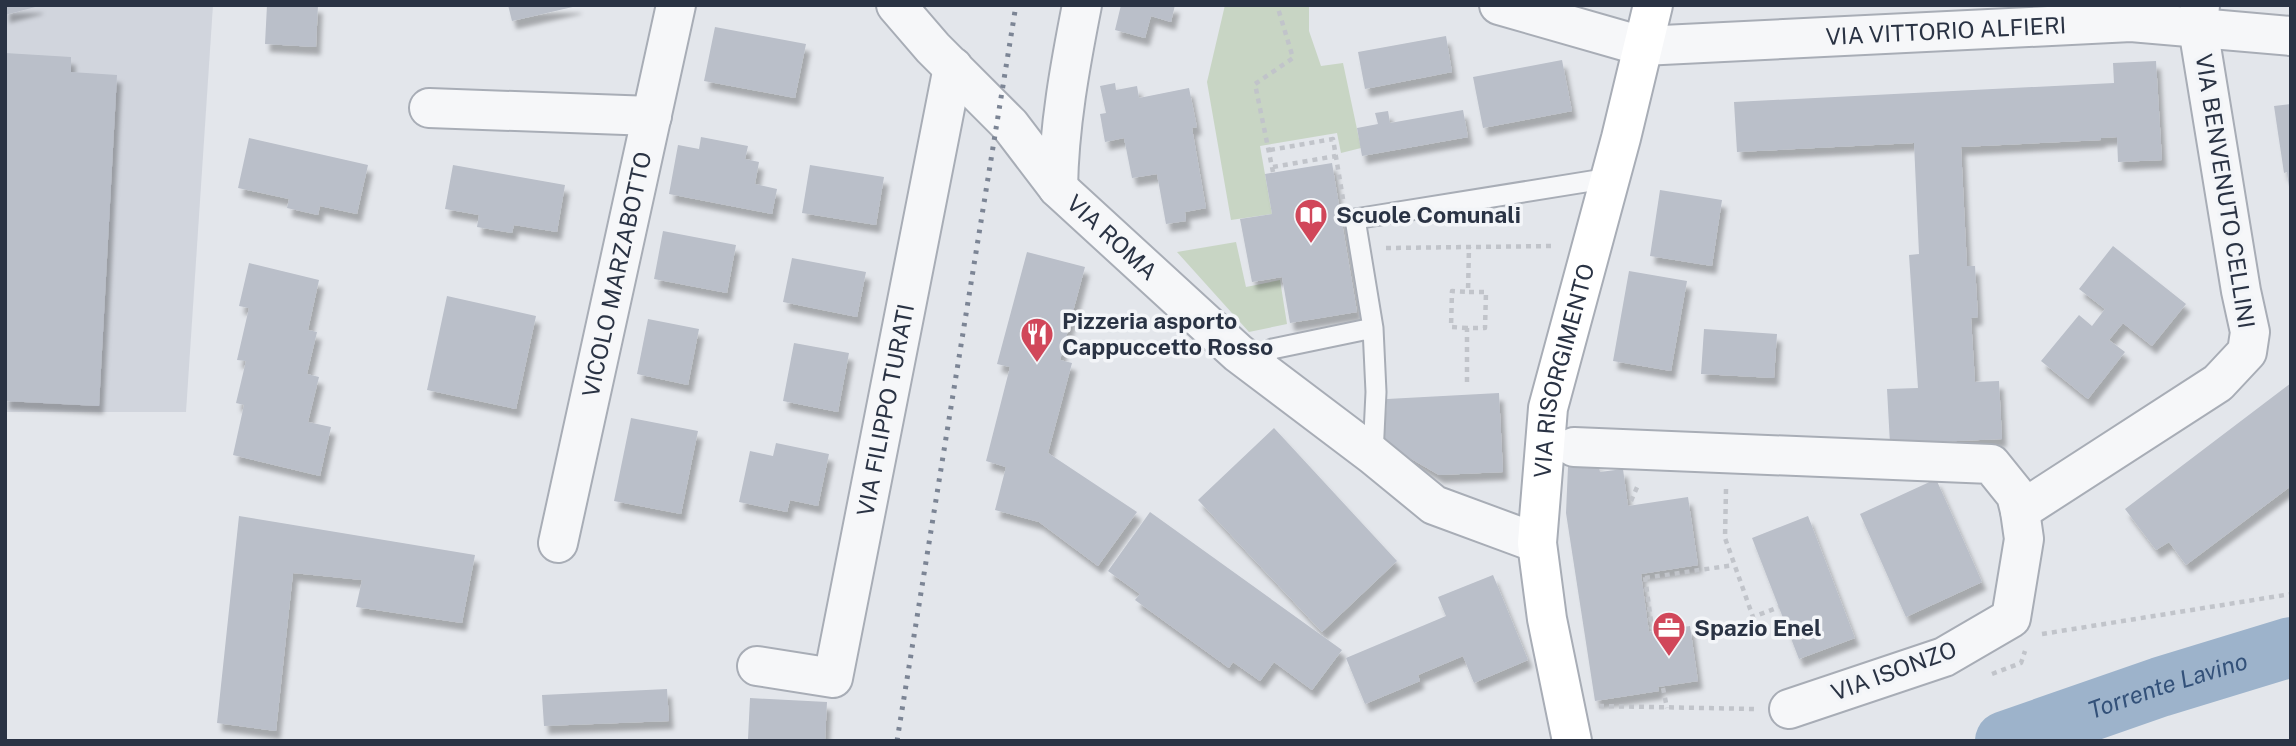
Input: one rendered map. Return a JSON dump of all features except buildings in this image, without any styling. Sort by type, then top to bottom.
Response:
[{"type":"main road","name":"VIA RISORGIMENTO","points":[[1568,724],[1547,620],[1537,543],[1548,408],[1653,5]]},
{"type":"street","name":"VICOLO MARZABOTTO","points":[[558,543],[676,5]]},
{"type":"street","name":"VIA ROMA","points":[[896,5],[1010,125],[1058,188],[1238,352],[1434,505],[1537,543]]},
{"type":"street","points":[[1058,188],[1058,146],[1082,5]]},
{"type":"street","name":"VIA VITTORIO ALFIERI","points":[[1499,5],[1642,46],[2199,17],[2291,36]]},
{"type":"street","name":"VIA BENVENUTO CELLINI","points":[[2021,511],[2218,383],[2247,352],[2250,332],[2241,291],[2199,17]]},
{"type":"street","name":"VIA FILIPPO TURATI","points":[[757,666],[832,678],[953,67]]},
{"type":"street","points":[[1010,125],[1036,121],[1051,110],[1065,93]]},
{"type":"street","points":[[429,108],[652,116]]},
{"type":"street","name":"VIA RISORGIMENTO","points":[[1574,447],[1990,464],[2016,495],[2021,511]]},
{"type":"street","name":"VIA ISONZO","points":[[1789,709],[1944,657],[2011,618],[2024,539],[2021,511]]},
{"type":"lane","points":[[1373,455],[1376,392],[1373,328],[1355,219],[1610,178]]},
{"type":"lane","points":[[1258,367],[1272,349],[1373,328]]},
{"type":"path","points":[[1269,150],[1333,139],[1336,156],[1273,170],[1255,85],[1293,58],[1277,5]]},
{"type":"path","points":[[1385,248],[1592,245]]},
{"type":"path","points":[[1468,292],[1469,247]]},
{"type":"path","points":[[1451,291],[1468,292],[1486,292],[1485,328],[1451,327],[1451,291]]},
{"type":"path","points":[[1467,328],[1467,382]]},
{"type":"path","points":[[1726,453],[1725,538],[1734,565],[1753,617],[1779,607]]},
{"type":"path","points":[[1632,501],[1638,486]]},
{"type":"path","points":[[1652,629],[1645,577],[1734,565]]},
{"type":"path","points":[[1663,688],[1667,708]]},
{"type":"shaded area","points":[[5,5],[213,5],[186,412],[5,412]]},
{"type":"green space","points":[[1225,5],[1309,5],[1309,31],[1321,66],[1343,63],[1361,148],[1341,153],[1337,133],[1260,146],[1272,214],[1231,220],[1207,82]]},
{"type":"green space","points":[[1236,242],[1246,287],[1280,280],[1287,324],[1249,332],[1177,252]]},
{"type":"waterway","name":"Torrente Lavino","points":[[2005,741],[2160,687],[2291,647]]},
{"type":"railway","points":[[897,741],[1016,5]]},
{"type":"place","name":"Scuole Comunali","points":[[1311,245]]},
{"type":"place","name":"Pizzeria asporto Cappuccetto Rosso","points":[[1037,364]]},
{"type":"place","name":"Spazio Enel","points":[[1669,658]]}]
